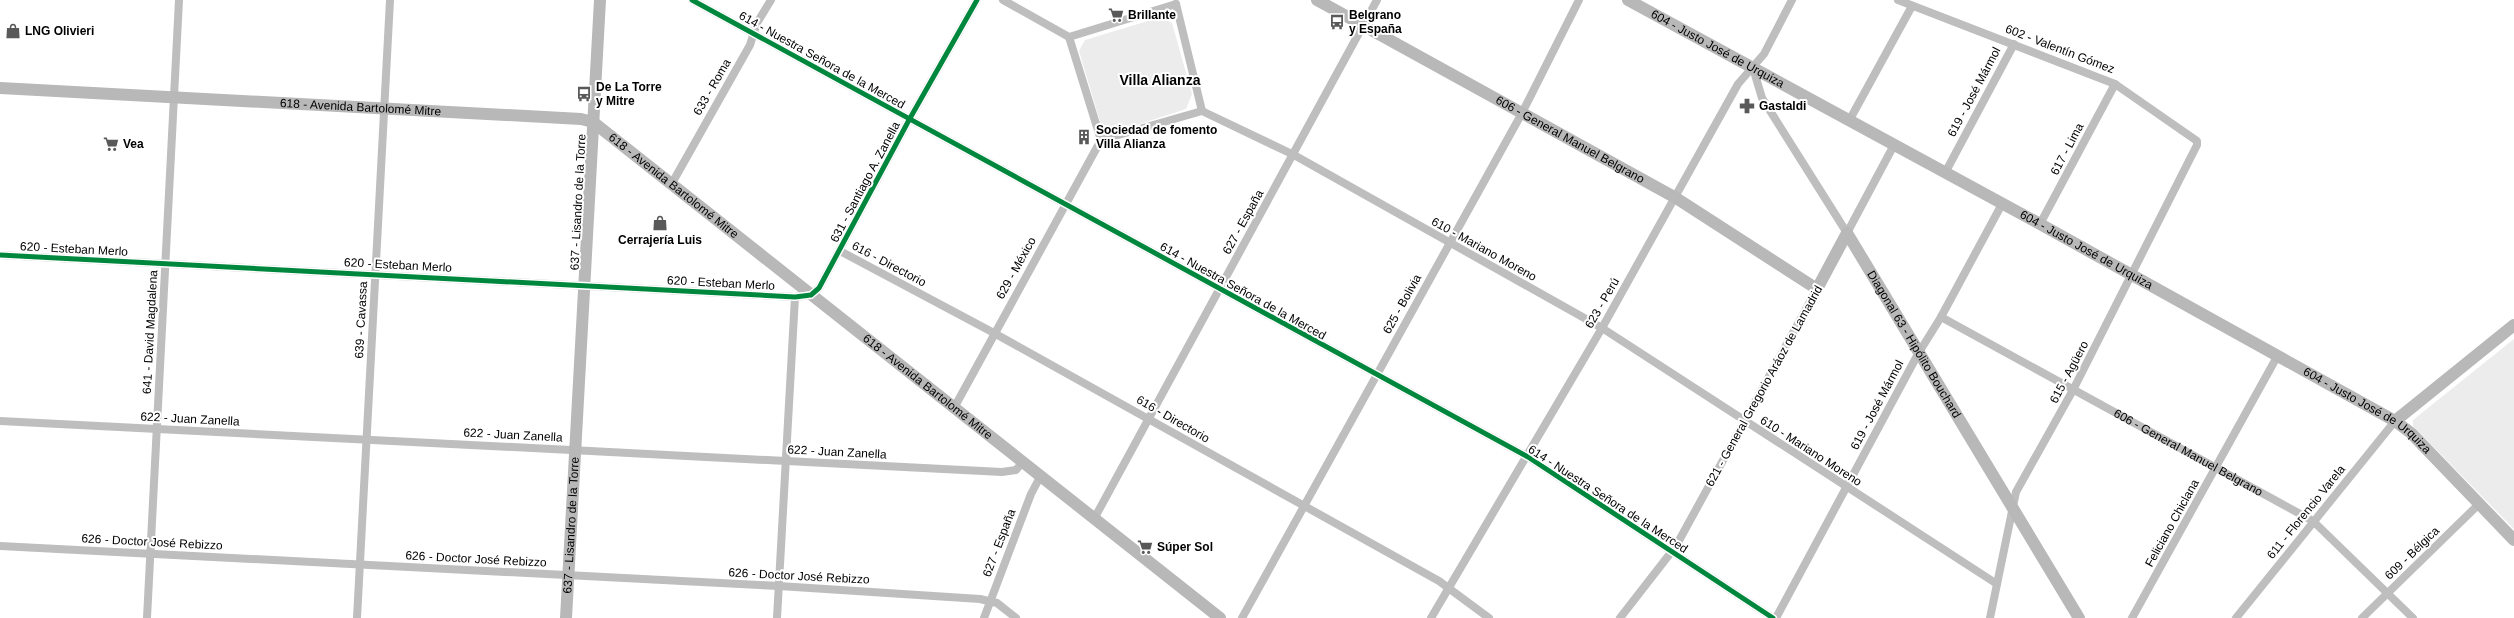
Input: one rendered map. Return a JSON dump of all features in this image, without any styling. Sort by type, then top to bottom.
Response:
[{"type":"main road","name":"637 - Lisandro de la Torre","points":[[566,618],[600,0]]},
{"type":"main road","name":"606 - General Manuel Belgrano","points":[[1317,0],[1676,198],[1817,288]]},
{"type":"main road","name":"604 - Justo José de Urquiza","points":[[1628,0],[2040,224],[2395,421],[2411,433],[2514,540]]},
{"type":"main road","name":"618 - Avenida Bartolomé Mitre","points":[[0,88],[384,107],[581,119],[593,122],[1022,463],[1220,618]]},
{"type":"main road","name":"621 - General Gregorio Aráoz de Lamadrid","points":[[1817,288],[1847,233]]},
{"type":"main road","name":"Diagonal 63 - Hipólito Bouchard","points":[[1847,233],[1918,354],[2012,504],[2079,618]]},
{"type":"main road","points":[[2395,421],[2514,325]]},
{"type":"street","name":"641 - David Magdalena","points":[[147,618],[179,0]]},
{"type":"street","name":"639 - Cavassa","points":[[357,618],[390,0]]},
{"type":"street","name":"614 - Nuestra Señora de la Merced","points":[[692,0],[1219,290],[1528,457],[1671,553],[1774,618]]},
{"type":"street","name":"633 - Roma","points":[[671,185],[750,45],[753,34],[771,0]]},
{"type":"street","name":"631 - Santiago A. Zanella","points":[[811,295],[819,288],[840,251],[909,120],[977,0]]},
{"type":"street","points":[[1003,0],[1069,37],[1101,140],[1202,111],[1177,2],[1069,37]]},
{"type":"street","name":"627 - España","points":[[1094,519],[1294,155],[1377,0]]},
{"type":"street","name":"625 - Bolivia","points":[[1242,618],[1522,113],[1579,0]]},
{"type":"street","name":"623 - Perú","points":[[1431,618],[1448,587],[1528,457],[1676,198],[1738,84],[1764,54],[1792,0]]},
{"type":"street","name":"602 - Valentín Gómez","points":[[1898,0],[2116,84],[2194,137],[2197,145]]},
{"type":"street","points":[[1849,121],[1912,6]]},
{"type":"street","name":"619 - José Mármol","points":[[1945,173],[2014,44]]},
{"type":"street","name":"Diagonal 63 - Hipólito Bouchard","points":[[1753,68],[1762,98],[1847,233]]},
{"type":"street","name":"617 - Lima","points":[[2040,224],[2116,84]]},
{"type":"street","name":"610 - Mariano Moreno","points":[[1202,111],[1294,155],[1449,244],[1602,328],[1846,488],[1997,584]]},
{"type":"street","name":"629 - México","points":[[954,408],[1064,204],[1101,140]]},
{"type":"street","name":"621 - General Gregorio Aráoz de Lamadrid","points":[[1847,233],[1894,145]]},
{"type":"street","name":"615 - Agüero","points":[[1990,618],[2012,504],[2016,492],[2073,390],[2133,276],[2197,145]]},
{"type":"street","name":"619 - José Mármol","points":[[1774,618],[1918,354],[1941,317],[2002,204]]},
{"type":"street","name":"616 - Directorio","points":[[840,251],[994,333],[1448,587],[1489,618]]},
{"type":"street","name":"620 - Esteban Merlo","points":[[0,255],[584,284],[795,297]]},
{"type":"street","name":"621 - General Gregorio Aráoz de Lamadrid","points":[[1620,618],[1671,553],[1817,288]]},
{"type":"street","points":[[777,618],[795,297],[811,295]]},
{"type":"street","name":"606 - General Manuel Belgrano","points":[[1941,317],[2217,467],[2312,521],[2413,618]]},
{"type":"street","name":"Feliciano Chiclana","points":[[2132,618],[2278,355]]},
{"type":"street","name":"622 - Juan Zanella","points":[[0,421],[1002,472],[1016,470],[1022,463]]},
{"type":"street","name":"611 - Florencio Varela","points":[[2236,618],[2312,521],[2395,421]]},
{"type":"street","name":"627 - España","points":[[984,618],[1031,494],[1040,477]]},
{"type":"street","name":"609 - Bélgica","points":[[2362,618],[2479,504]]},
{"type":"street","name":"626 - Doctor José Rebizzo","points":[[0,546],[779,586],[991,600]]},
{"type":"street","points":[[991,600],[1016,618]]},
{"type":"shaded area","points":[[1161,17],[1172,23],[1192,94],[1186,109],[1118,131],[1101,125],[1079,51],[1085,40]]},
{"type":"shaded area","points":[[2514,339],[2514,529],[2413,426],[2413,420]]},
{"type":"cycle path","points":[[692,0],[1528,457],[1773,618]]},
{"type":"cycle path","points":[[0,255],[795,297],[811,295],[819,288],[909,120],[977,0]]},
{"type":"place","name":"Brillante","points":[[1116,15]]},
{"type":"place","name":"Belgrano y España","points":[[1337,22]]},
{"type":"place","name":"LNG Olivieri","points":[[13,31]]},
{"type":"place","name":"De La Torre y Mitre","points":[[584,94]]},
{"type":"place","name":"Gastaldi","points":[[1747,106]]},
{"type":"place","name":"Sociedad de fomento Villa Alianza","points":[[1084,137]]},
{"type":"place","name":"Vea","points":[[111,144]]},
{"type":"place","name":"Cerrajería Luis","points":[[660,223]]},
{"type":"place","name":"Súper Sol","points":[[1145,547]]},
{"type":"district","name":"Villa Alianza","points":[[1160,80]]}]
